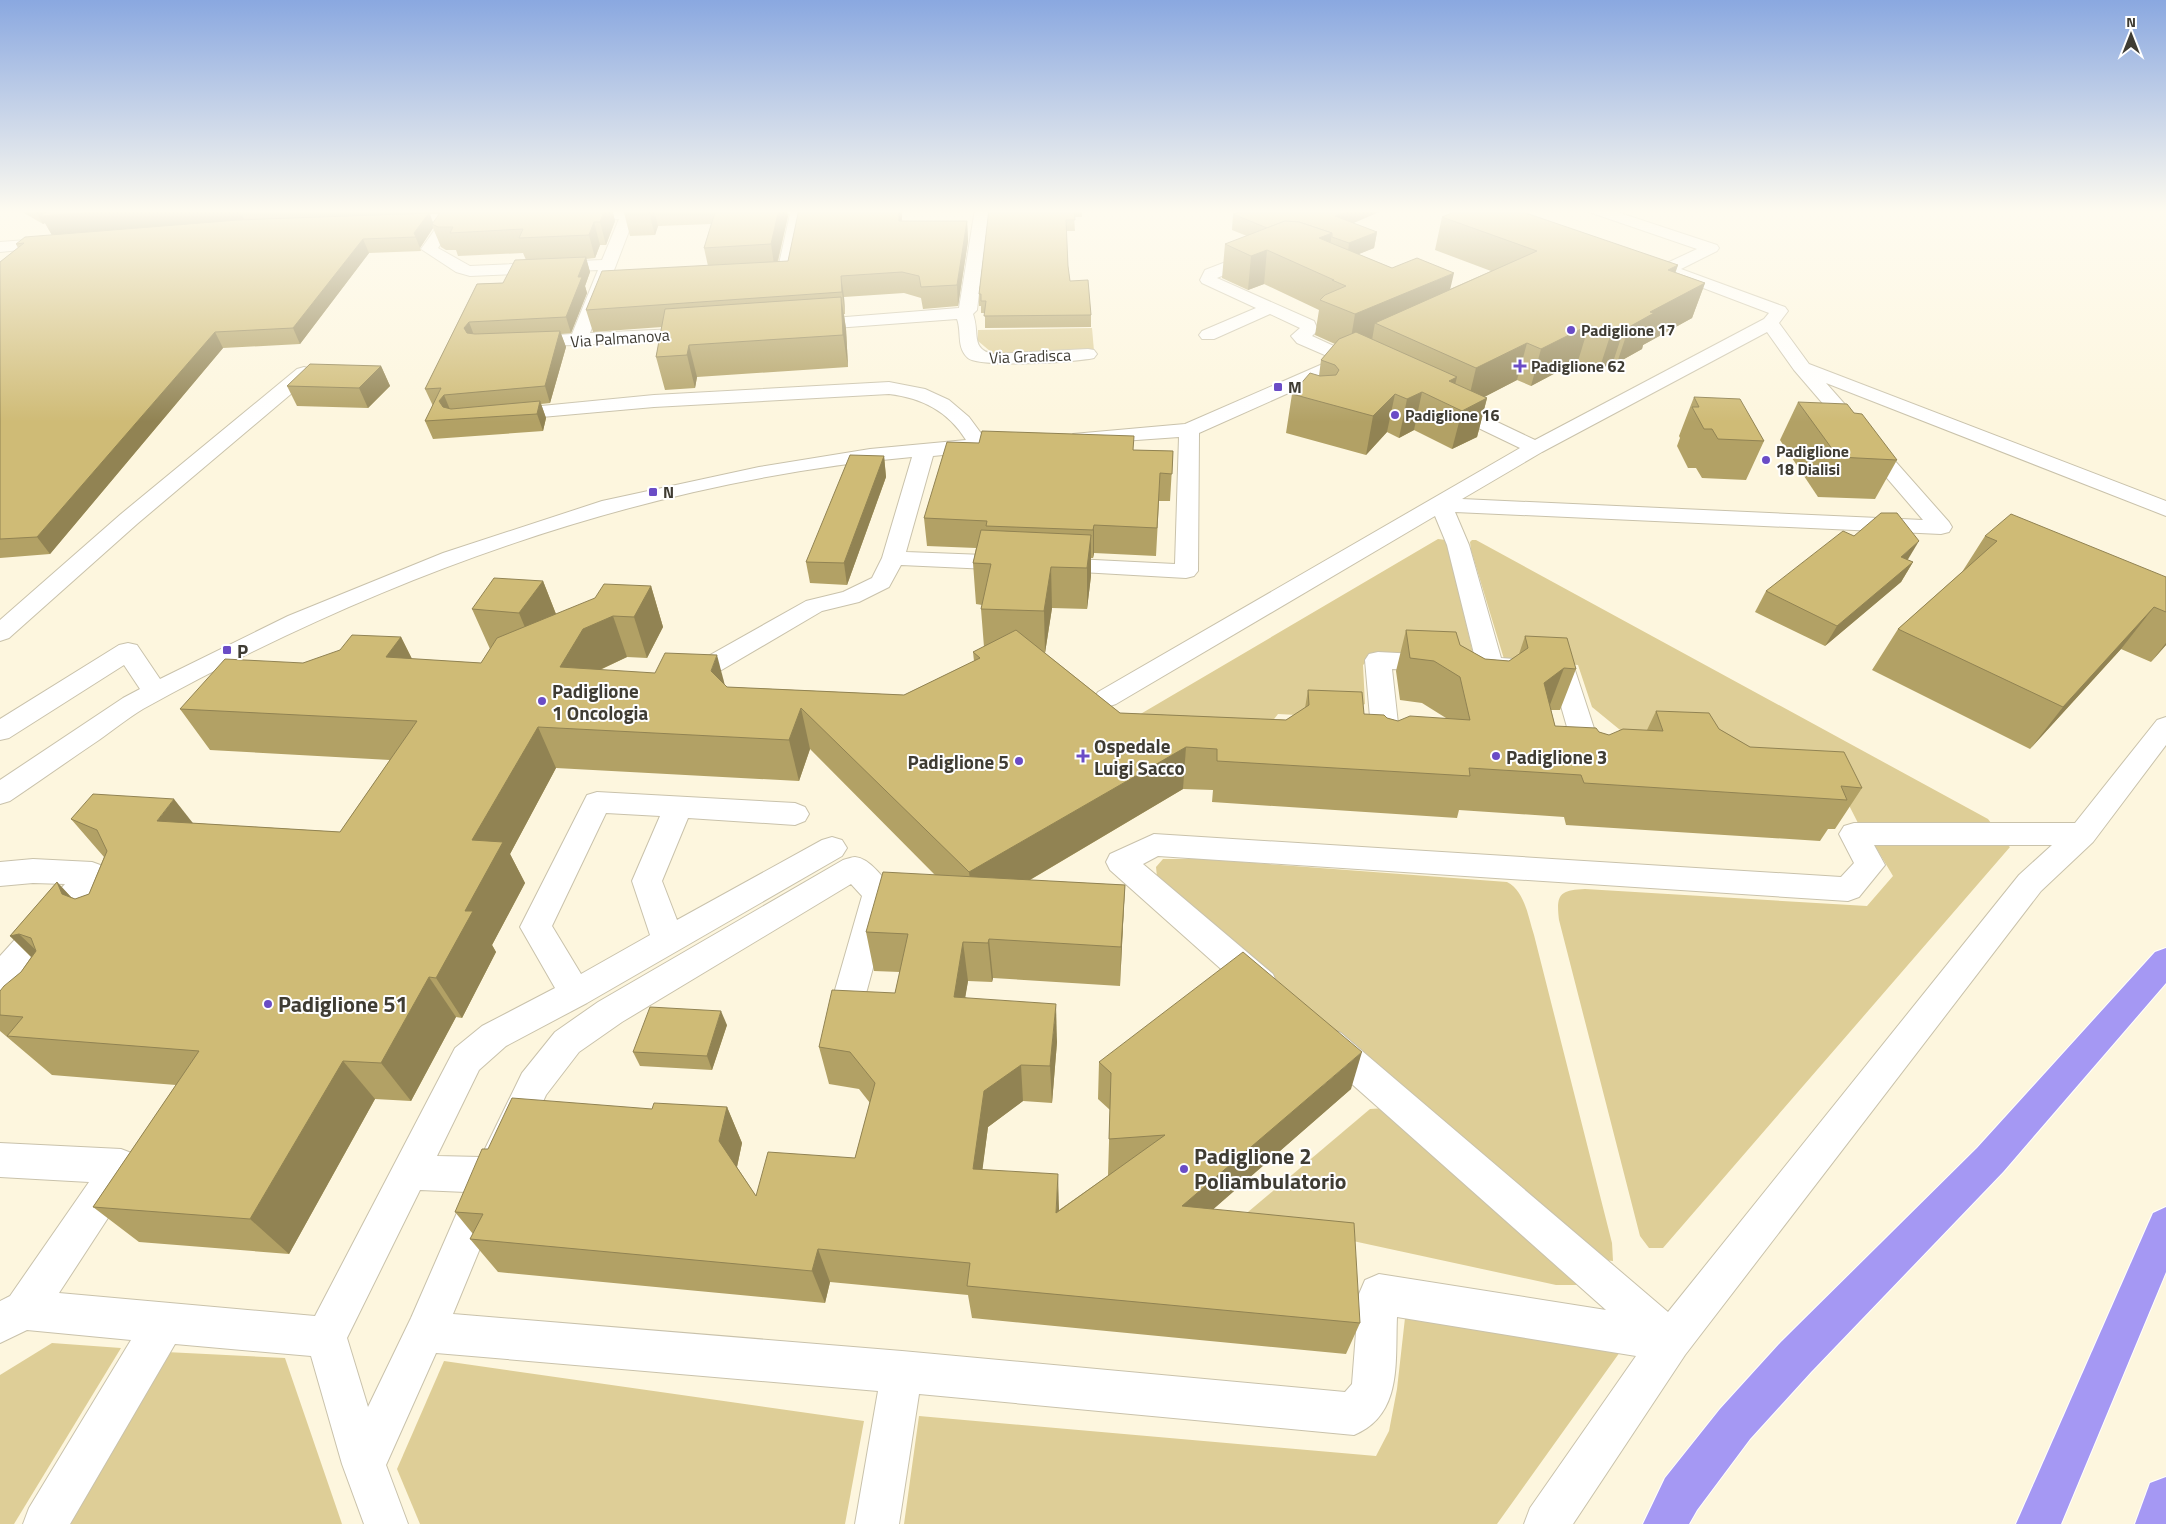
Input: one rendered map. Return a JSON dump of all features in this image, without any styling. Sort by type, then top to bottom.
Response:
[{"type":"highway","points":[[1665,1524],[1681,1494],[1735,1424],[1796,1357],[1990,1160],[2166,960]]},
{"type":"highway","points":[[2038,1524],[2166,1226]]},
{"type":"highway","points":[[2157,1524],[2166,1499]]},
{"type":"street","points":[[579,340],[602,280]]},
{"type":"street","name":"Via Gradisca","points":[[972,280],[968,310],[964,313],[968,324],[969,348],[976,356],[983,358],[1088,354]]},
{"type":"street","points":[[1208,280],[1308,326],[1308,330],[1300,336],[1302,339],[1376,372]]},
{"type":"street","points":[[1107,698],[1535,448],[1770,323],[1779,311],[1697,280]]},
{"type":"street","points":[[600,286],[622,285]]},
{"type":"street","points":[[1208,335],[1270,308]]},
{"type":"street","points":[[793,326],[964,313]]},
{"type":"street","points":[[1441,504],[1941,528],[1801,366],[1770,323]]},
{"type":"street","name":"Via Palmanova","points":[[511,342],[579,340],[715,331]]},
{"type":"street","points":[[1059,440],[1189,430],[1371,349]]},
{"type":"street","points":[[1801,366],[2166,509]]},
{"type":"street","points":[[0,634],[129,519],[304,373]]},
{"type":"street","points":[[0,794],[132,704],[297,621],[451,558],[610,506],[760,473],[870,455],[989,444],[937,400],[908,390],[890,388],[654,401],[485,416]]},
{"type":"street","points":[[1277,392],[1304,401]]},
{"type":"street","points":[[1429,397],[1535,448]]},
{"type":"street","points":[[893,558],[1186,570],[1189,430]]},
{"type":"street","points":[[682,682],[814,606],[851,597],[881,582],[893,558],[925,449]]},
{"type":"street","points":[[1441,504],[1458,545],[1490,666]]},
{"type":"street","points":[[0,731],[128,651],[143,676],[157,692]]},
{"type":"street","points":[[1387,751],[1378,660],[1564,670],[1592,765]]},
{"type":"street","points":[[1546,1524],[1672,1341],[2030,883],[2083,834],[2166,726]]},
{"type":"street","points":[[575,993],[536,927],[597,802],[795,814]]},
{"type":"street","points":[[668,940],[647,881],[678,808]]},
{"type":"street","points":[[1280,1000],[1121,862],[1154,845],[1848,889],[1870,865],[1854,834],[2083,834]]},
{"type":"street","points":[[386,1524],[364,1464],[326,1336],[468,1059],[494,1036],[575,993],[832,848]]},
{"type":"street","points":[[364,1464],[425,1332],[491,1175],[534,1084],[567,1042],[610,1012],[854,868],[878,893],[851,990]]},
{"type":"street","points":[[0,874],[34,871],[104,880],[0,978]]},
{"type":"street","points":[[1310,1026],[1672,1341]]},
{"type":"street","points":[[0,1160],[121,1166],[12,1316]]},
{"type":"street","points":[[410,1172],[491,1175]]},
{"type":"street","points":[[425,1332],[902,1372],[1354,1414],[1372,1392],[1379,1294],[1672,1341]]},
{"type":"street","points":[[12,1316],[164,1323],[326,1336]]},
{"type":"street","points":[[44,1524],[164,1323]]},
{"type":"street","points":[[877,1524],[902,1372]]},
{"type":"shaded area","points":[[1092,328],[1094,351],[997,357],[978,341],[978,330]]},
{"type":"shaded area","points":[[1438,539],[1446,540],[1474,657],[1374,654],[1363,665],[1365,704],[1336,717],[1278,714],[1260,737],[1132,719]]},
{"type":"shaded area","points":[[1476,540],[1988,819],[1994,827],[1858,823],[1831,770],[1625,734],[1592,707],[1578,665],[1504,659],[1471,550],[1470,542]]},
{"type":"shaded area","points":[[1872,841],[2006,844],[2010,847],[1663,1248],[1649,1248],[1640,1236],[1559,920],[1559,899],[1570,891],[1585,889],[1867,906],[1893,876]]},
{"type":"shaded area","points":[[1163,859],[1202,859],[1507,882],[1513,886],[1525,905],[1534,935],[1612,1243],[1613,1261],[1594,1259],[1157,877],[1156,867]]},
{"type":"shaded area","points":[[1386,1108],[1578,1285],[1556,1285],[1242,1217],[1370,1109]]},
{"type":"shaded area","points":[[1405,1318],[1620,1352],[1497,1524],[904,1524],[919,1416],[1376,1456],[1389,1431],[1397,1389]]},
{"type":"shaded area","points":[[52,1343],[121,1348],[14,1524],[0,1524],[0,1375]]},
{"type":"shaded area","points":[[166,1352],[285,1358],[342,1524],[69,1524]]},
{"type":"shaded area","points":[[444,1361],[864,1421],[845,1524],[420,1524],[397,1469]]},
{"type":"building","points":[[0,280],[331,280],[293,328],[215,332],[37,537],[0,539]]},
{"type":"building","points":[[505,280],[581,280],[566,317],[469,322],[464,328],[467,333],[475,334],[560,331],[545,386],[444,395],[439,401],[443,407],[451,409],[540,401],[537,414],[425,421],[441,388],[425,389],[477,284],[503,283]]},
{"type":"building","points":[[598,280],[841,280],[842,292],[586,310]]},
{"type":"building","points":[[920,280],[958,280],[957,285],[921,287]]},
{"type":"building","points":[[981,280],[1088,280],[1091,315],[984,316],[986,301],[981,301],[981,294],[979,294]]},
{"type":"building","points":[[1332,280],[1437,280],[1355,314],[1320,300],[1325,295],[1346,286]]},
{"type":"building","points":[[1471,280],[1697,280],[1705,283],[1650,312],[1654,313],[1629,327],[1625,326],[1611,333],[1589,325],[1541,349],[1527,343],[1476,368],[1375,323]]},
{"type":"building","points":[[841,297],[843,335],[689,345],[687,355],[656,357],[665,309]]},
{"type":"building","points":[[1356,332],[1457,377],[1449,381],[1487,398],[1462,411],[1422,392],[1407,399],[1395,394],[1373,416],[1292,394],[1310,373],[1320,376],[1336,375],[1339,370],[1335,365],[1321,360],[1339,339]]},
{"type":"building","points":[[310,364],[381,366],[359,388],[287,386]]},
{"type":"building","points":[[1694,397],[1740,399],[1764,441],[1718,439],[1712,429],[1704,429],[1692,407],[1699,407]]},
{"type":"building","points":[[1798,402],[1847,404],[1854,413],[1862,414],[1897,460],[1838,457]]},
{"type":"building","points":[[982,431],[1134,436],[1133,450],[1173,451],[1172,474],[1160,473],[1157,528],[1094,525],[1093,530],[986,526],[987,521],[924,518],[947,442],[979,443]]},
{"type":"building","points":[[850,455],[884,456],[844,563],[806,562]]},
{"type":"building","points":[[1881,513],[1897,513],[1919,541],[1901,557],[1913,562],[1837,626],[1766,591],[1843,531],[1854,536]]},
{"type":"building","points":[[2011,514],[2166,577],[2166,612],[2154,607],[2063,707],[1898,629],[1997,541],[1985,536]]},
{"type":"building","points":[[981,530],[1091,535],[1087,568],[1051,567],[1044,611],[981,609],[991,564],[973,563]]},
{"type":"building","points":[[494,578],[543,581],[519,613],[472,609]]},
{"type":"building","points":[[604,584],[651,586],[634,617],[613,616],[583,629],[560,667],[655,673],[665,653],[717,655],[711,671],[727,687],[904,695],[980,658],[973,652],[1016,630],[1120,713],[1286,720],[1309,705],[1308,690],[1362,692],[1364,714],[1384,715],[1387,718],[1398,721],[1410,716],[1470,720],[1460,677],[1434,661],[1410,658],[1406,630],[1456,632],[1460,645],[1485,659],[1509,661],[1528,648],[1525,636],[1567,638],[1576,669],[1564,668],[1544,683],[1555,726],[1596,728],[1599,732],[1609,735],[1623,729],[1663,731],[1656,711],[1709,713],[1719,729],[1750,747],[1844,752],[1862,788],[1841,786],[1847,800],[1584,783],[1581,775],[1469,768],[1470,776],[1217,761],[1217,749],[1186,747],[969,872],[801,708],[789,740],[538,727],[472,840],[503,842],[465,911],[473,911],[436,978],[429,977],[381,1063],[343,1061],[250,1219],[93,1207],[199,1051],[7,1036],[23,1017],[0,1015],[0,991],[21,972],[36,951],[31,938],[19,934],[10,936],[57,882],[62,894],[75,899],[89,894],[107,851],[97,830],[71,819],[93,794],[174,799],[157,821],[340,832],[417,721],[180,709],[225,659],[303,663],[340,650],[352,635],[401,637],[386,657],[481,663],[497,638],[595,598]]},
{"type":"building","points":[[883,872],[1125,885],[1121,947],[989,939],[988,943],[963,942],[954,997],[1056,1004],[1050,1066],[1021,1065],[984,1091],[973,1169],[1058,1174],[1056,1213],[1165,1135],[1109,1139],[1111,1073],[1099,1062],[1243,952],[1362,1052],[1182,1206],[1354,1223],[1360,1323],[967,1286],[970,1263],[818,1249],[812,1271],[470,1239],[483,1214],[455,1212],[482,1149],[488,1149],[512,1098],[652,1109],[654,1103],[727,1107],[719,1141],[756,1196],[768,1152],[855,1158],[875,1083],[850,1052],[819,1047],[832,990],[895,993],[908,934],[866,932]]},
{"type":"building","points":[[650,1007],[721,1011],[707,1056],[633,1052]]},
{"type":"place","name":"Padiglione 17","points":[[1571,330]]},
{"type":"place","name":"Padiglione 62","points":[[1520,366]]},
{"type":"place","name":"M","points":[[1278,387]]},
{"type":"place","name":"Padiglione 16","points":[[1395,415]]},
{"type":"place","name":"Padiglione 18 Dialisi","points":[[1766,460]]},
{"type":"place","name":"N","points":[[653,492]]},
{"type":"place","name":"P","points":[[227,650]]},
{"type":"place","name":"Padiglione 1 Oncologia","points":[[542,701]]},
{"type":"place","name":"Ospedale Luigi Sacco","points":[[1083,756]]},
{"type":"place","name":"Padiglione 3","points":[[1496,756]]},
{"type":"place","name":"Padiglione 5","points":[[1019,761]]},
{"type":"place","name":"Padiglione 51","points":[[268,1004]]},
{"type":"place","name":"Padiglione 2 Poliambulatorio","points":[[1184,1169]]}]
